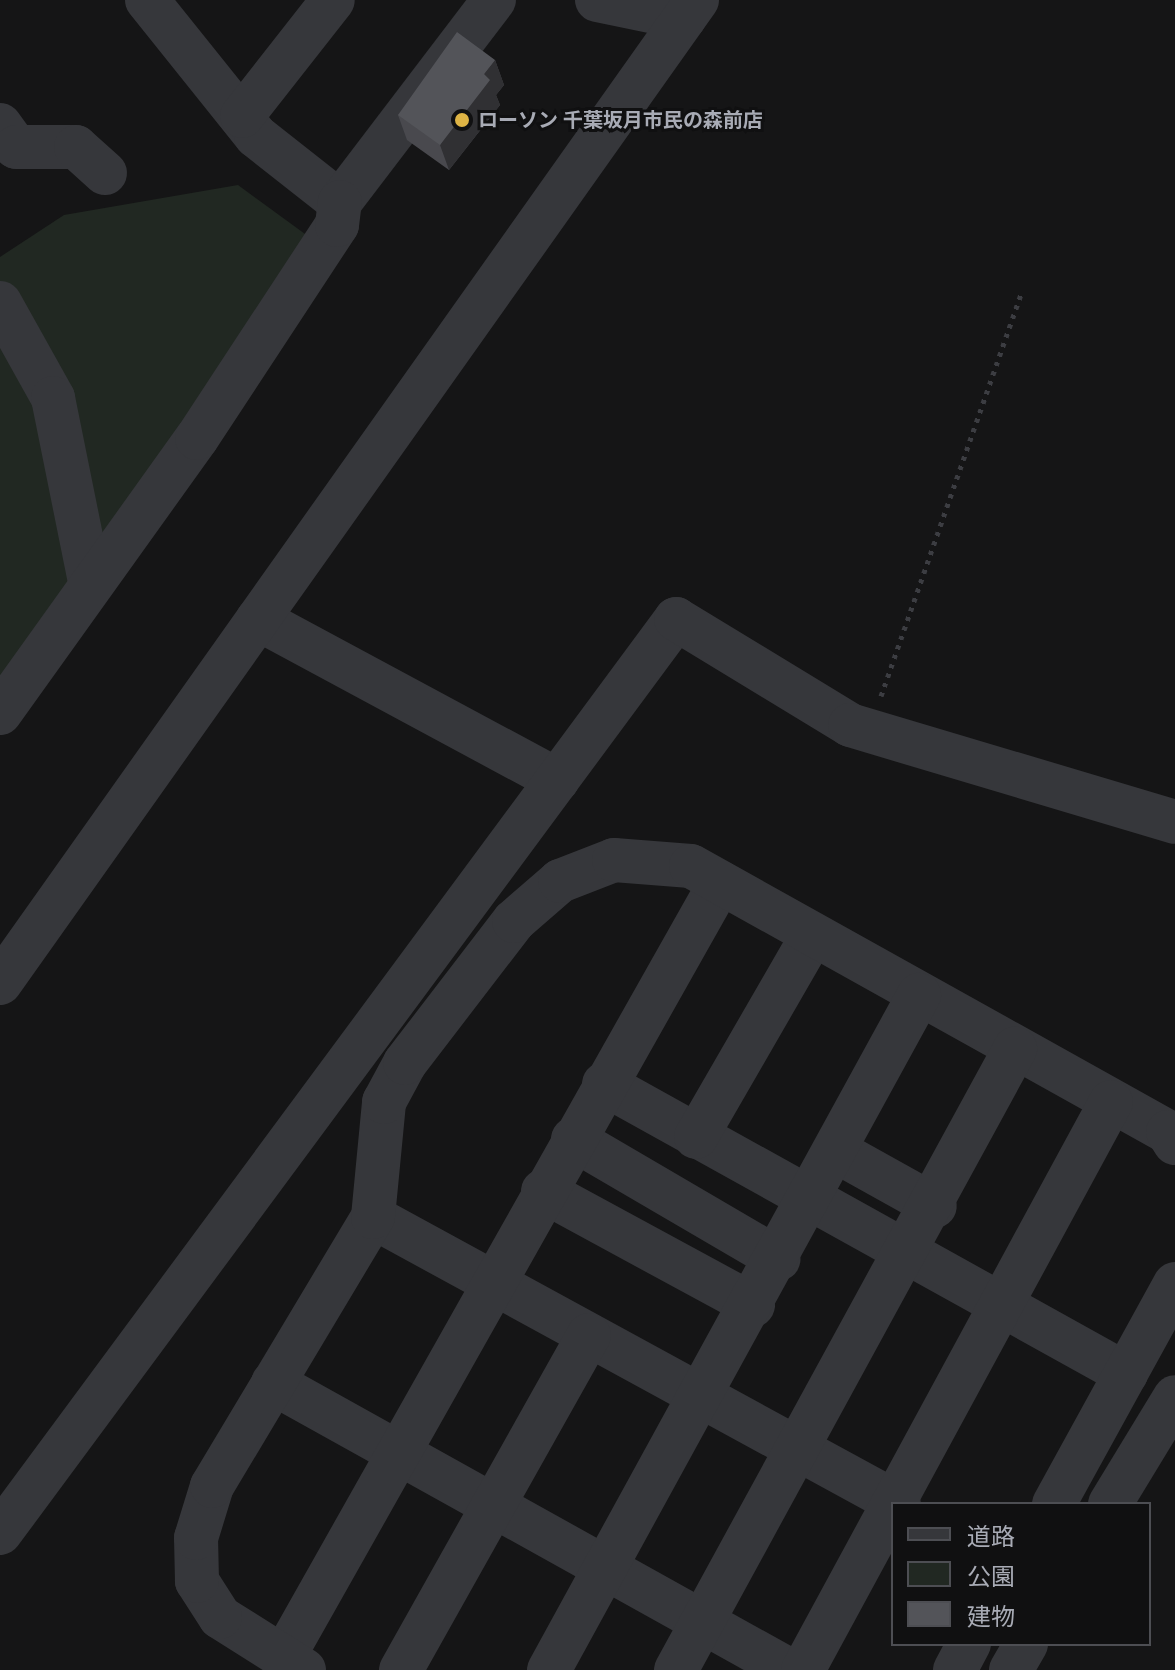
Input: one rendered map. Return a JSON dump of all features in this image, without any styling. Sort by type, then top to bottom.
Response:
[{"type":"street","points":[[147,0],[256,136],[340,202]]},
{"type":"street","points":[[242,116],[333,0]]},
{"type":"street","points":[[0,713],[90,581],[197,438],[337,225],[340,202],[494,0]]},
{"type":"street","points":[[0,983],[690,9],[607,1]]},
{"type":"street","points":[[0,125],[16,147],[76,147],[105,173]]},
{"type":"street","points":[[0,303],[53,398],[90,581]]},
{"type":"street","points":[[258,619],[557,780]]},
{"type":"street","points":[[0,1533],[676,619],[869,730],[1175,822]]},
{"type":"street","points":[[720,883],[491,1281],[395,1456],[294,1664],[220,1617],[197,1581],[196,1538],[212,1486],[373,1217],[384,1102],[455,991],[514,921],[560,881],[614,860],[691,866],[720,883],[811,938],[1168,1132],[1175,1143]]},
{"type":"street","points":[[696,1137],[811,938]]},
{"type":"street","points":[[549,1670],[704,1397],[919,995]]},
{"type":"street","points":[[676,1670],[935,1206],[1015,1049]]},
{"type":"street","points":[[604,1084],[1126,1374]]},
{"type":"street","points":[[373,1217],[896,1502],[1004,1307],[1111,1102]]},
{"type":"street","points":[[573,1139],[778,1259]]},
{"type":"street","points":[[836,1151],[935,1206]]},
{"type":"street","points":[[543,1191],[753,1305]]},
{"type":"street","points":[[1055,1502],[1175,1284]]},
{"type":"street","points":[[401,1670],[589,1335]]},
{"type":"street","points":[[273,1383],[395,1456],[789,1670]]},
{"type":"street","points":[[1111,1502],[1172,1406]]},
{"type":"street","points":[[803,1670],[891,1511]]},
{"type":"street","points":[[955,1670],[968,1646]]},
{"type":"street","points":[[1011,1670],[1025,1646]]},
{"type":"path","points":[[869,730],[1022,292]]},
{"type":"green space","points":[[238,185],[327,250],[0,689],[0,257],[64,215]]},
{"type":"building","points":[[457,32],[495,60],[484,74],[490,80],[440,145],[398,115]]},
{"type":"place","name":"ローソン 千葉坂月市民の森前店","points":[[462,120]]}]
